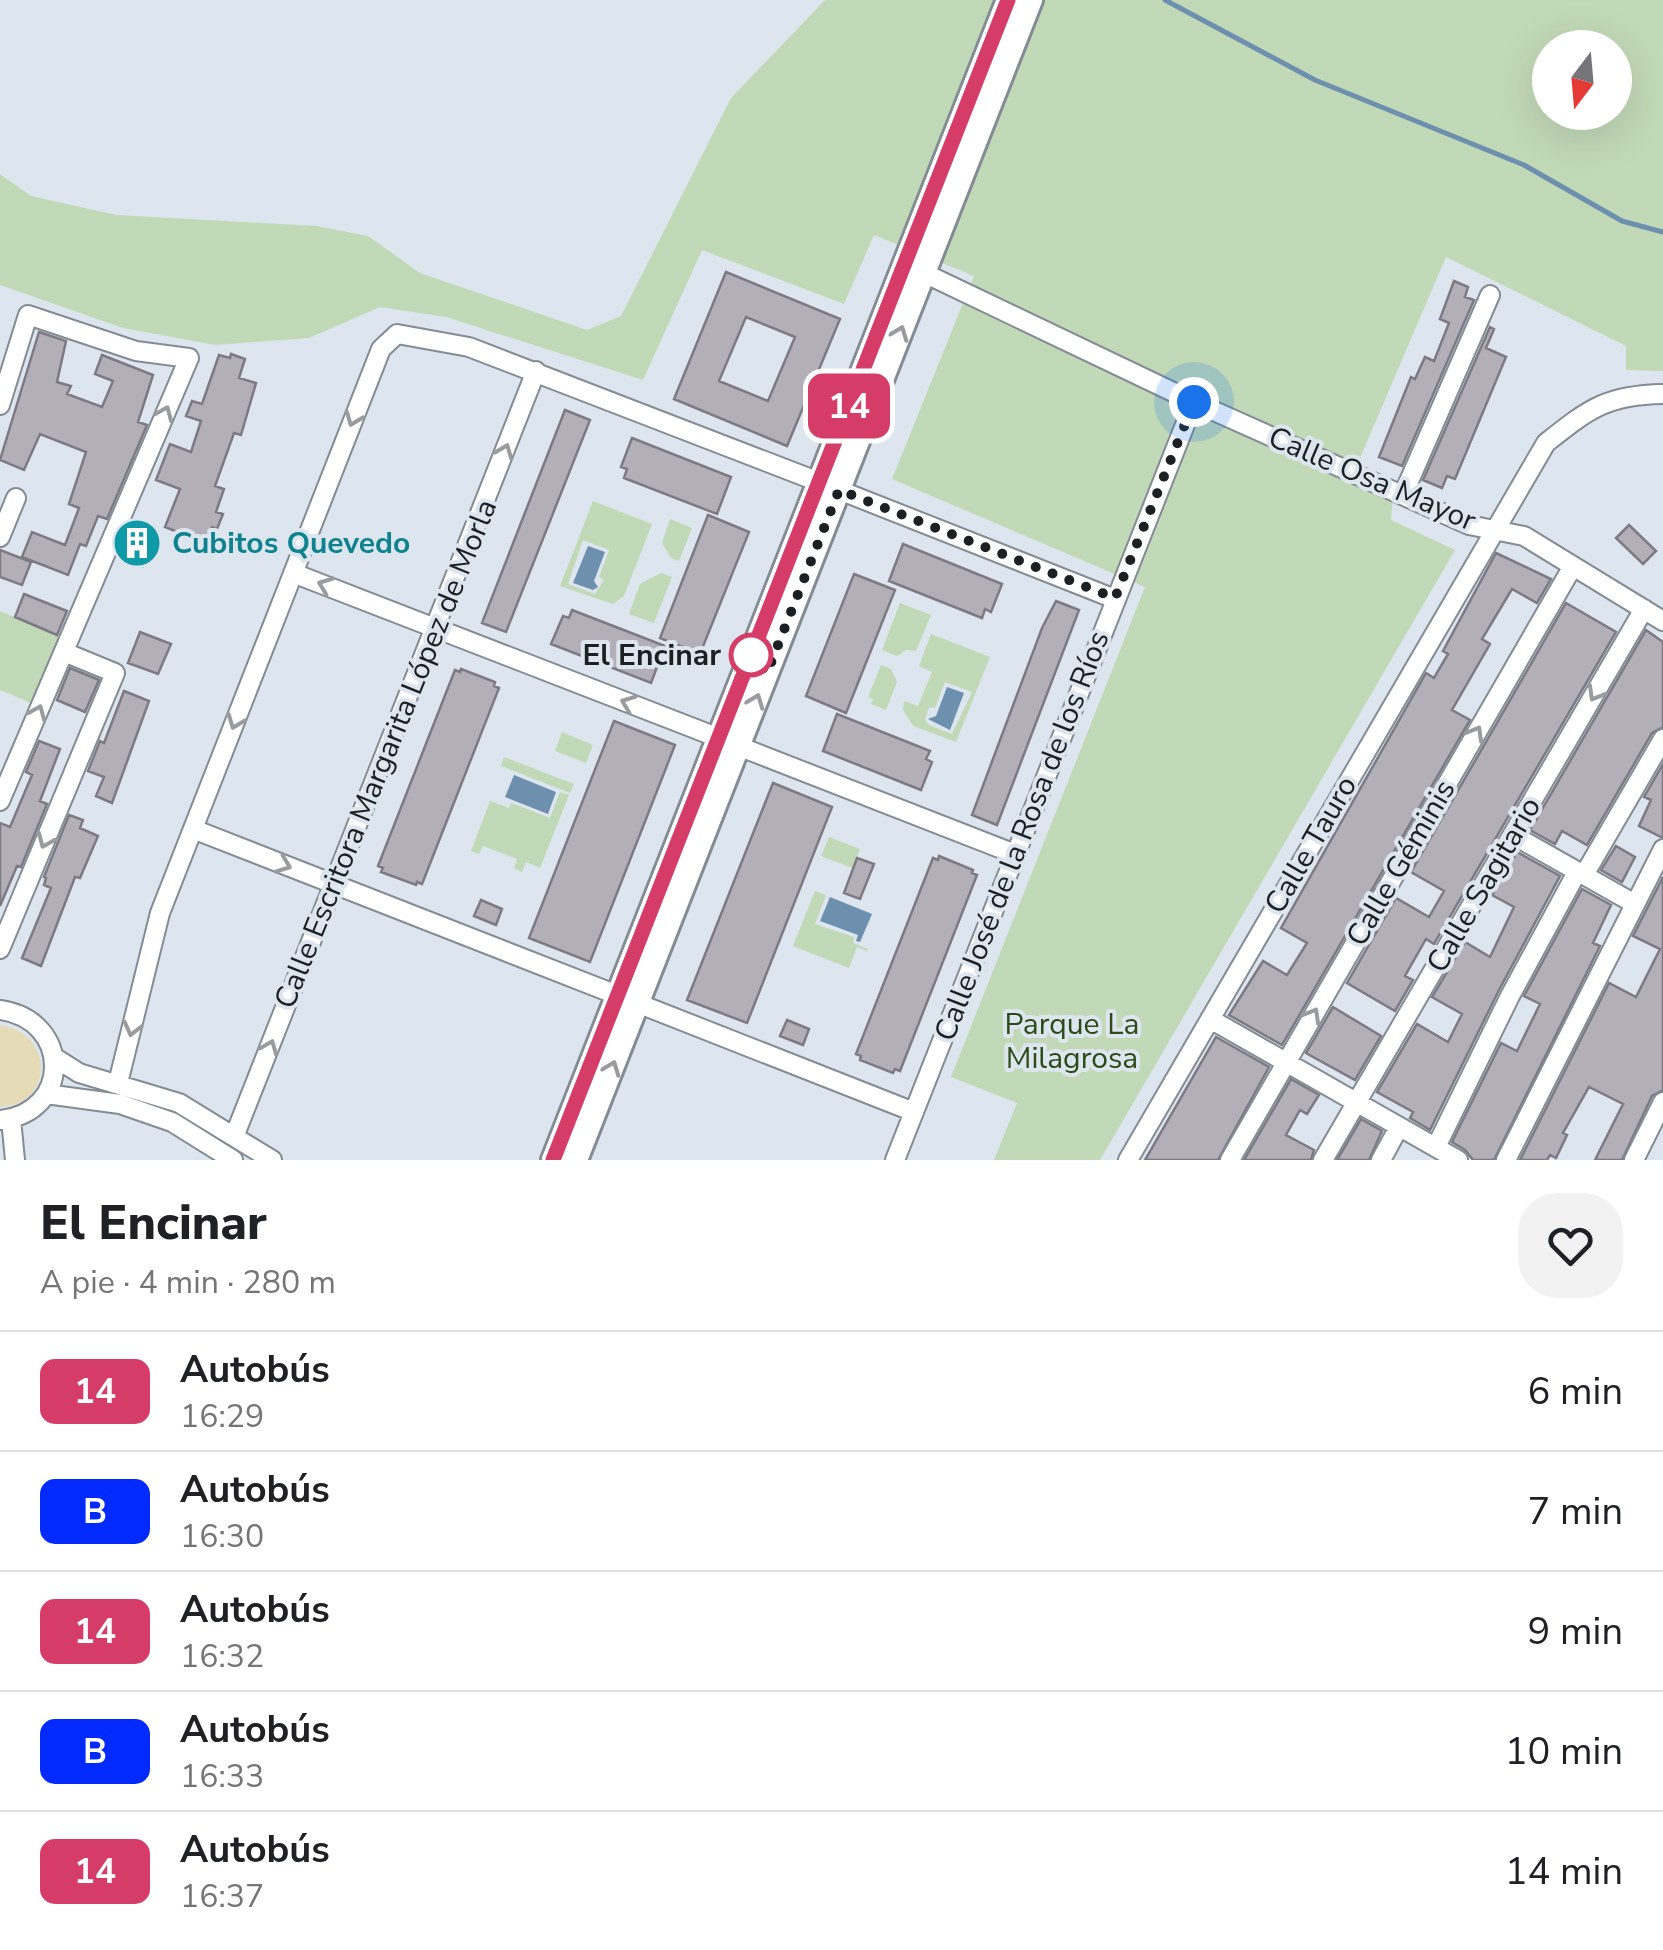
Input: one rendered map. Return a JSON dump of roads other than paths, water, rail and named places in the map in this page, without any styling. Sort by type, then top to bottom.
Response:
[{"type":"main road","points":[[553,1160],[627,999],[829,486],[1008,0]]},
{"type":"main road","points":[[829,486],[924,273],[1031,0]]},
{"type":"main road","points":[[576,1160],[627,999]]},
{"type":"street","name":"Calle Osa Mayor","points":[[924,273],[1194,402],[1469,526],[1524,536],[1663,621]]},
{"type":"street","points":[[1403,494],[1490,296]]},
{"type":"street","points":[[0,405],[28,315],[136,351],[189,358],[0,801]]},
{"type":"street","points":[[118,1083],[160,913],[381,348],[397,334],[469,346],[1115,598]]},
{"type":"street","name":"Calle Escritora Margarita López de Morla","points":[[234,1137],[536,371]]},
{"type":"street","name":"Calle Tauro","points":[[1128,1160],[1546,443],[1590,408],[1635,394],[1663,394]]},
{"type":"street","name":"Calle José de la Rosa de los Ríos","points":[[895,1160],[1194,402]]},
{"type":"street","points":[[0,537],[16,498]]},
{"type":"street","name":"Calle Géminis","points":[[1230,1160],[1572,566]]},
{"type":"street","points":[[293,573],[1014,854]]},
{"type":"street","name":"Calle Sagitario","points":[[1323,1160],[1644,609]]},
{"type":"street","points":[[0,948],[115,672],[64,652]]},
{"type":"street","points":[[1436,1148],[1510,996],[1663,740]]},
{"type":"street","points":[[193,829],[914,1112]]},
{"type":"street","points":[[1512,835],[1635,904]]},
{"type":"street","points":[[1506,1160],[1663,849]]},
{"type":"street","points":[[6,1009],[43,1032],[54,1057],[53,1078],[46,1094],[32,1109],[5,1119],[15,1160]]},
{"type":"street","points":[[1210,1020],[1458,1160]]},
{"type":"street","points":[[54,1057],[79,1073],[179,1103],[272,1160]]},
{"type":"street","points":[[46,1094],[120,1104],[172,1122],[232,1160]]},
{"type":"street","points":[[1634,1160],[1663,1102]]},
{"type":"street","points":[[1381,1160],[1399,1127]]},
{"type":"water","points":[[588,546],[605,552],[594,581],[598,587],[593,590],[573,583]]},
{"type":"water","points":[[947,687],[964,693],[950,730],[928,719],[936,716]]},
{"type":"water","points":[[514,775],[556,792],[548,814],[505,797]]},
{"type":"water","points":[[830,897],[872,914],[860,942],[856,941],[858,935],[820,921]]},
{"type":"waterway","points":[[1165,0],[1315,80],[1524,165],[1622,221],[1663,232]]},
{"type":"place","name":"Cubitos Quevedo","points":[[137,543]]},
{"type":"place","name":"El Encinar","points":[[751,655]]},
{"type":"park label","name":"Parque La Milagrosa","points":[[1072,1041]]}]
